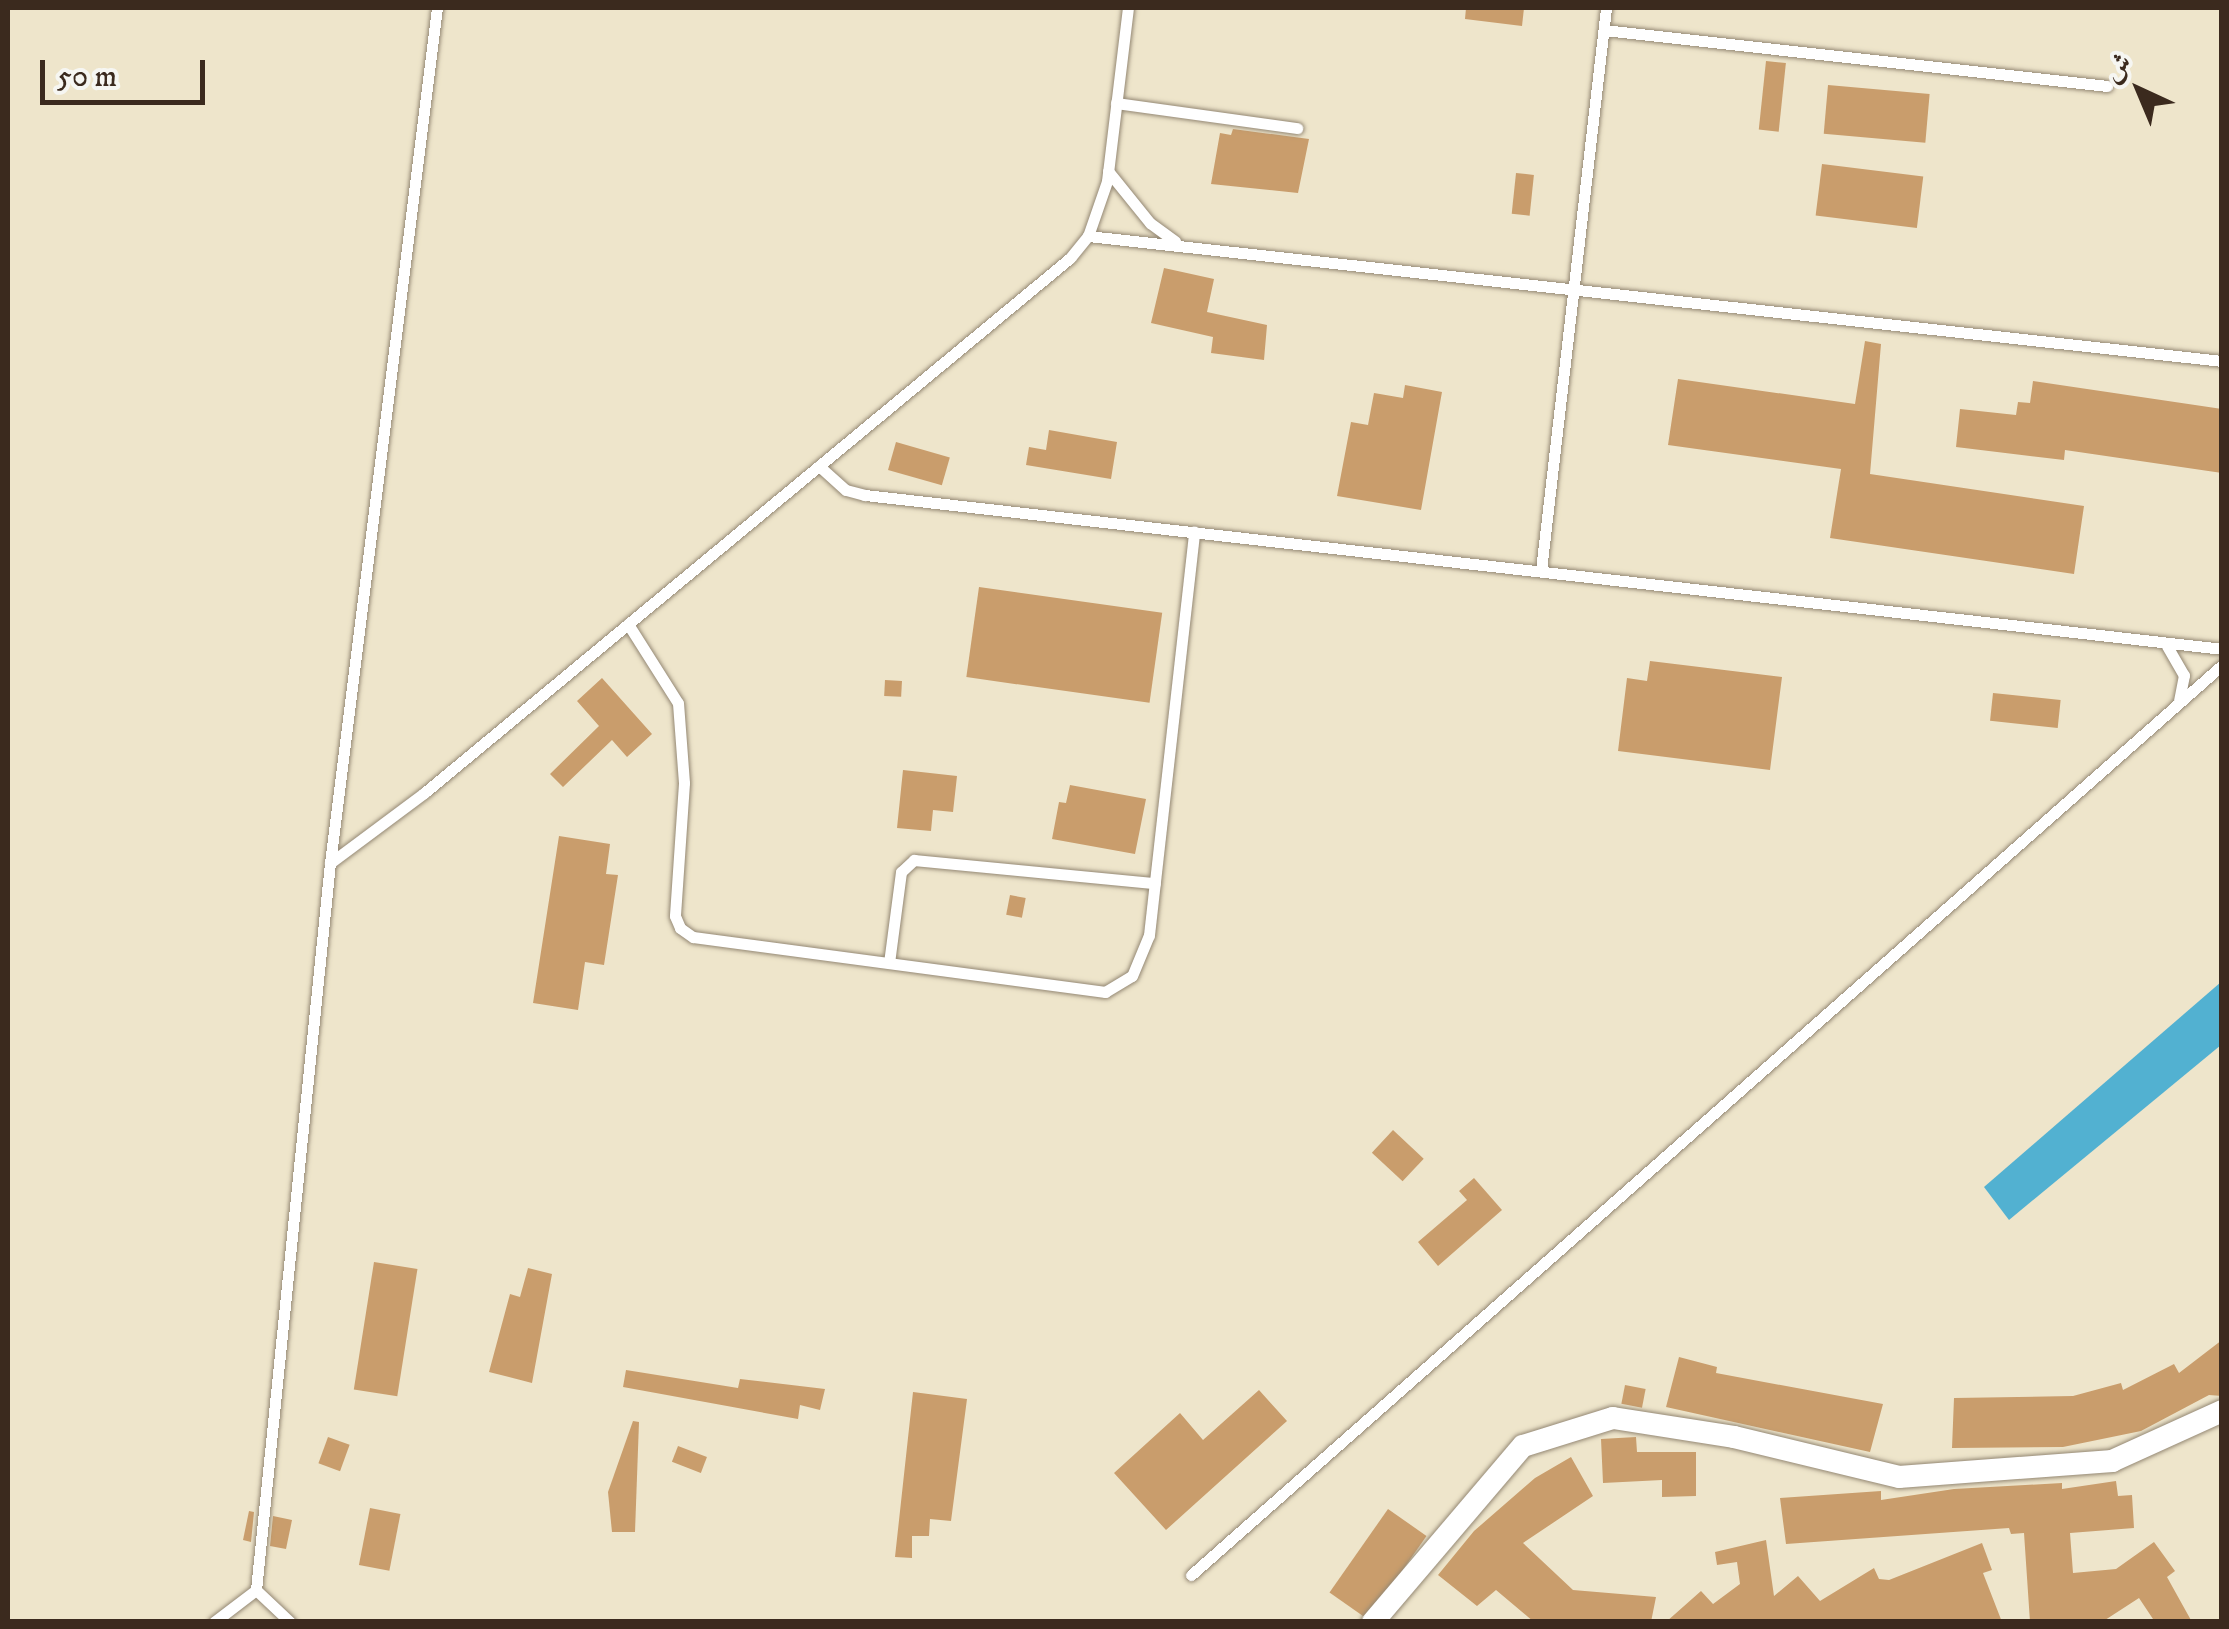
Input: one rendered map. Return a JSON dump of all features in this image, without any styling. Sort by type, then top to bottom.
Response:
[{"type":"street","points":[[1373,1622],[1524,1446],[1613,1418],[1734,1438],[1899,1477],[2112,1460],[2222,1412]]},
{"type":"lane","points":[[214,1622],[256,1590],[330,863],[436,8]]},
{"type":"lane","points":[[330,863],[628,624],[1070,258],[1088,236],[1108,170],[1128,8]]},
{"type":"lane","points":[[1542,570],[1606,8]]},
{"type":"lane","points":[[1604,30],[2108,86]]},
{"type":"lane","points":[[1116,103],[1298,128]]},
{"type":"lane","points":[[1108,170],[1150,223],[1175,241]]},
{"type":"lane","points":[[1088,236],[1175,241],[2222,361]]},
{"type":"lane","points":[[819,466],[846,490],[864,495],[1542,570],[2167,646],[2222,649]]},
{"type":"lane","points":[[628,624],[678,703],[684,783],[674,916],[680,928],[693,937],[1118,989],[1142,961],[1155,883],[1194,531]]},
{"type":"lane","points":[[2167,646],[2184,674],[2179,702]]},
{"type":"lane","points":[[1191,1574],[2222,665]]},
{"type":"lane","points":[[889,963],[900,872],[914,860],[1155,883]]},
{"type":"lane","points":[[256,1590],[290,1622]]},
{"type":"water","points":[[2221,982],[2221,1045],[2009,1220],[1984,1187]]},
{"type":"building","points":[[1466,8],[1524,8],[1522,26],[1465,19]]},
{"type":"building","points":[[1766,61],[1786,63],[1779,132],[1759,130]]},
{"type":"building","points":[[1828,85],[1930,94],[1925,143],[1824,134]]},
{"type":"building","points":[[1233,129],[1309,139],[1298,193],[1211,184],[1220,133],[1231,135]]},
{"type":"building","points":[[1822,164],[1923,176],[1917,228],[1816,216]]},
{"type":"building","points":[[1516,173],[1534,175],[1530,216],[1512,214]]},
{"type":"building","points":[[1164,268],[1214,279],[1207,312],[1267,325],[1264,360],[1211,353],[1213,337],[1151,323]]},
{"type":"building","points":[[1865,341],[1881,344],[1870,474],[2084,506],[2074,574],[1830,538],[1841,469],[1668,445],[1678,379],[1855,404]]},
{"type":"building","points":[[2033,381],[2222,409],[2222,473],[2065,450],[2064,460],[1956,447],[1960,409],[2016,415],[2018,402],[2030,403]]},
{"type":"building","points":[[1405,385],[1442,392],[1421,510],[1337,496],[1351,422],[1368,425],[1374,393],[1403,398]]},
{"type":"building","points":[[1049,430],[1117,442],[1111,479],[1026,465],[1029,447],[1046,450]]},
{"type":"building","points":[[896,442],[950,457],[942,485],[888,470]]},
{"type":"building","points":[[979,587],[1162,613],[1150,703],[966,677]]},
{"type":"building","points":[[1650,661],[1782,677],[1770,770],[1618,751],[1627,678],[1647,681]]},
{"type":"building","points":[[602,678],[652,734],[627,757],[612,740],[563,787],[550,774],[599,726],[577,701]]},
{"type":"building","points":[[885,680],[902,681],[901,697],[884,696]]},
{"type":"building","points":[[1993,693],[2061,700],[2058,728],[1990,721]]},
{"type":"building","points":[[903,770],[957,776],[953,812],[933,810],[931,831],[897,828]]},
{"type":"building","points":[[1070,785],[1146,799],[1135,854],[1052,839],[1059,802],[1066,803]]},
{"type":"building","points":[[559,836],[610,844],[606,874],[618,875],[604,965],[585,962],[578,1010],[533,1003]]},
{"type":"building","points":[[1010,895],[1026,898],[1022,918],[1006,915]]},
{"type":"building","points":[[1393,1130],[1424,1159],[1403,1181],[1372,1153]]},
{"type":"building","points":[[1474,1178],[1502,1210],[1438,1266],[1418,1242],[1467,1200],[1459,1191]]},
{"type":"building","points":[[374,1262],[417,1269],[397,1396],[354,1389]]},
{"type":"building","points":[[528,1268],[552,1274],[532,1383],[489,1372],[510,1294],[520,1297]]},
{"type":"building","points":[[2222,1340],[2222,1396],[2209,1395],[2141,1431],[2063,1447],[1952,1448],[1954,1398],[2073,1396],[2121,1383],[2123,1390],[2174,1364],[2179,1373]]},
{"type":"building","points":[[1679,1357],[1717,1367],[1716,1373],[1883,1404],[1870,1452],[1666,1407]]},
{"type":"building","points":[[626,1370],[738,1388],[740,1379],[825,1389],[820,1410],[800,1405],[798,1419],[623,1387]]},
{"type":"building","points":[[1625,1385],[1646,1389],[1642,1408],[1621,1404]]},
{"type":"building","points":[[1259,1390],[1287,1421],[1166,1530],[1114,1473],[1180,1413],[1203,1440]]},
{"type":"building","points":[[913,1392],[967,1399],[951,1521],[930,1519],[929,1536],[912,1536],[912,1558],[895,1557]]},
{"type":"building","points":[[633,1421],[639,1422],[635,1532],[612,1532],[608,1492]]},
{"type":"building","points":[[328,1437],[350,1445],[340,1471],[318,1463]]},
{"type":"building","points":[[1636,1437],[1637,1452],[1696,1452],[1696,1496],[1662,1497],[1662,1480],[1603,1483],[1601,1439]]},
{"type":"building","points":[[678,1446],[707,1457],[701,1473],[672,1462]]},
{"type":"building","points":[[1571,1457],[1593,1496],[1523,1543],[1573,1590],[1656,1597],[1651,1622],[1534,1622],[1496,1590],[1477,1606],[1438,1575],[1474,1531],[1535,1478]]},
{"type":"building","points":[[2116,1481],[2118,1496],[2132,1495],[2134,1528],[2070,1533],[2073,1573],[2116,1569],[2154,1542],[2175,1571],[2167,1577],[2192,1622],[2155,1622],[2139,1598],[2102,1622],[2030,1622],[2024,1533],[2011,1534],[2009,1528],[1786,1544],[1780,1498],[1881,1491],[1881,1500],[1954,1489],[2062,1483],[2062,1489]]},
{"type":"building","points":[[370,1508],[400,1514],[389,1571],[359,1565]]},
{"type":"building","points":[[1388,1509],[1427,1536],[1368,1620],[1329,1593]]},
{"type":"building","points":[[249,1511],[254,1512],[251,1542],[243,1540]]},
{"type":"building","points":[[273,1516],[292,1520],[286,1549],[270,1546]]},
{"type":"building","points":[[1766,1540],[1774,1596],[1798,1576],[1820,1601],[1874,1568],[1879,1579],[1889,1580],[1982,1543],[1992,1570],[1983,1573],[2002,1622],[1666,1622],[1701,1591],[1713,1604],[1740,1584],[1737,1562],[1717,1565],[1715,1552]]}]
